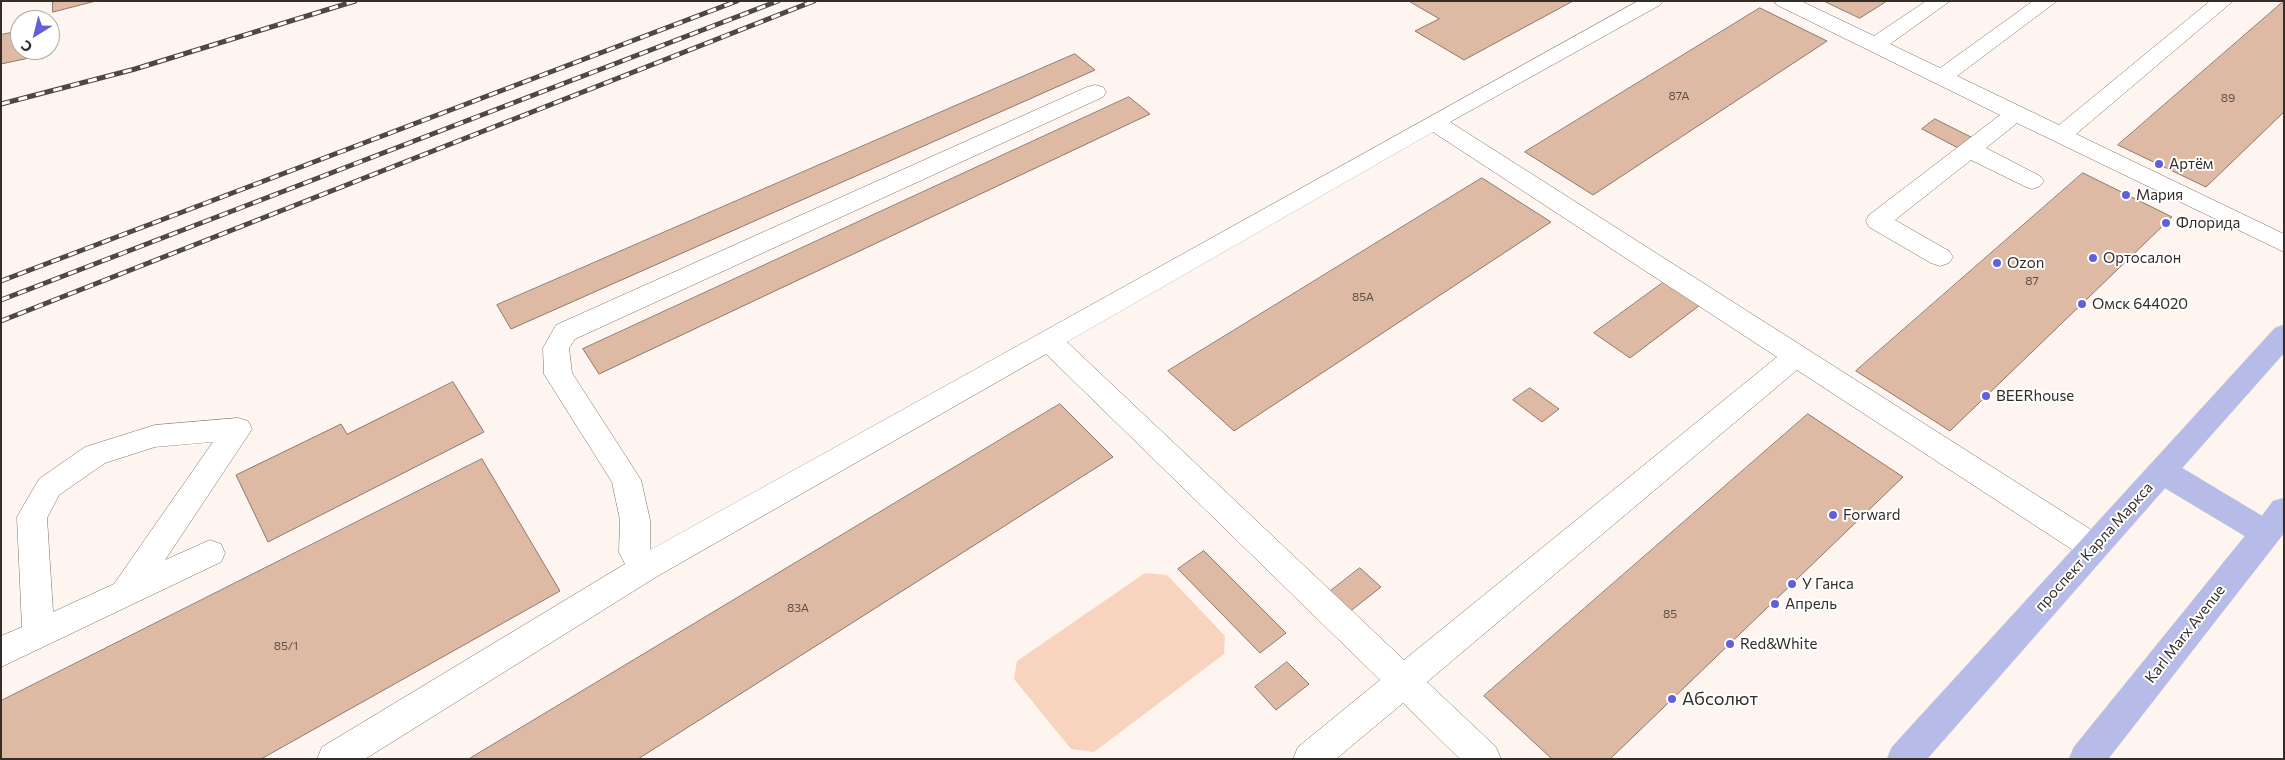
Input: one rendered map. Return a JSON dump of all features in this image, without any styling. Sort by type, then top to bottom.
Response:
[{"type":"main road","name":"проспект Карла Маркса","points":[[1904,759],[2284,335]]},
{"type":"main road","points":[[2162,471],[2274,521]]},
{"type":"main road","name":"Karl Marx Avenue","points":[[2086,759],[2274,521]]},
{"type":"street","points":[[334,759],[645,568],[1434,122],[1653,1]]},
{"type":"street","points":[[1784,1],[2284,244]]},
{"type":"street","points":[[1876,45],[1940,1]]},
{"type":"street","points":[[1942,77],[2047,1]]},
{"type":"street","points":[[2061,135],[2223,1]]},
{"type":"street","points":[[645,568],[634,552],[635,520],[626,480],[558,374],[556,348],[565,332],[1095,92]]},
{"type":"street","points":[[1940,257],[1878,221],[2016,113]]},
{"type":"street","points":[[1434,122],[2094,547]]},
{"type":"street","points":[[1969,149],[2032,181]]},
{"type":"street","points":[[1049,340],[1484,759]]},
{"type":"street","points":[[1310,759],[1796,356]]},
{"type":"street","points":[[38,634],[32,517],[49,487],[95,455],[155,436],[238,429],[125,593]]},
{"type":"street","points":[[1,652],[210,553]]},
{"type":"shaded area","points":[[1145,573],[1167,575],[1225,636],[1224,654],[1094,752],[1071,749],[1014,679],[1017,661]]},
{"type":"building","points":[[53,1],[96,1],[60,10],[53,10]]},
{"type":"building","points":[[1409,1],[1573,1],[1464,60],[1415,31],[1439,19]]},
{"type":"building","points":[[1824,1],[1887,1],[1860,18]]},
{"type":"building","points":[[2284,1],[2284,112],[2206,187],[2118,145]]},
{"type":"building","points":[[1760,8],[1827,41],[1593,195],[1525,152]]},
{"type":"building","points":[[10,33],[10,60],[20,60],[1,64],[1,35]]},
{"type":"building","points":[[1075,54],[1095,70],[511,329],[497,305]]},
{"type":"building","points":[[1129,97],[1150,114],[599,374],[583,349]]},
{"type":"building","points":[[1935,119],[1973,138],[1960,149],[1922,129]]},
{"type":"building","points":[[2083,173],[2172,217],[1950,431],[1856,371]]},
{"type":"building","points":[[1482,178],[1551,222],[1234,431],[1168,371]]},
{"type":"building","points":[[1664,282],[1700,305],[1630,358],[1594,333]]},
{"type":"building","points":[[453,382],[484,432],[268,542],[236,475],[341,424],[347,434]]},
{"type":"building","points":[[1530,388],[1559,409],[1542,422],[1513,400]]},
{"type":"building","points":[[1060,404],[1113,457],[638,759],[469,759]]},
{"type":"building","points":[[1808,414],[1903,477],[1610,759],[1552,759],[1484,696]]},
{"type":"building","points":[[482,459],[560,591],[261,759],[1,759],[1,701]]},
{"type":"building","points":[[1204,551],[1286,633],[1260,653],[1178,569]]},
{"type":"building","points":[[1360,568],[1381,587],[1348,613],[1328,593]]},
{"type":"building","points":[[1287,662],[1309,684],[1276,710],[1255,687]]},
{"type":"railway","points":[[1,104],[135,69],[355,1]]},
{"type":"railway","points":[[1,281],[737,1]]},
{"type":"railway","points":[[1,300],[778,1]]},
{"type":"railway","points":[[1,321],[814,1]]},
{"type":"place","name":"Артём","points":[[2159,164]]},
{"type":"place","name":"Мария","points":[[2126,195]]},
{"type":"place","name":"Флорида","points":[[2166,223]]},
{"type":"place","name":"Ортосалон","points":[[2093,258]]},
{"type":"place","name":"Ozon","points":[[1997,263]]},
{"type":"place","name":"Омск 644020","points":[[2082,304]]},
{"type":"place","name":"BEERhouse","points":[[1986,396]]},
{"type":"place","name":"Forward","points":[[1833,515]]},
{"type":"place","name":"У Ганса","points":[[1792,584]]},
{"type":"place","name":"Апрель","points":[[1775,604]]},
{"type":"place","name":"Red&White","points":[[1730,644]]},
{"type":"place","name":"Абсолют","points":[[1672,699]]}]
